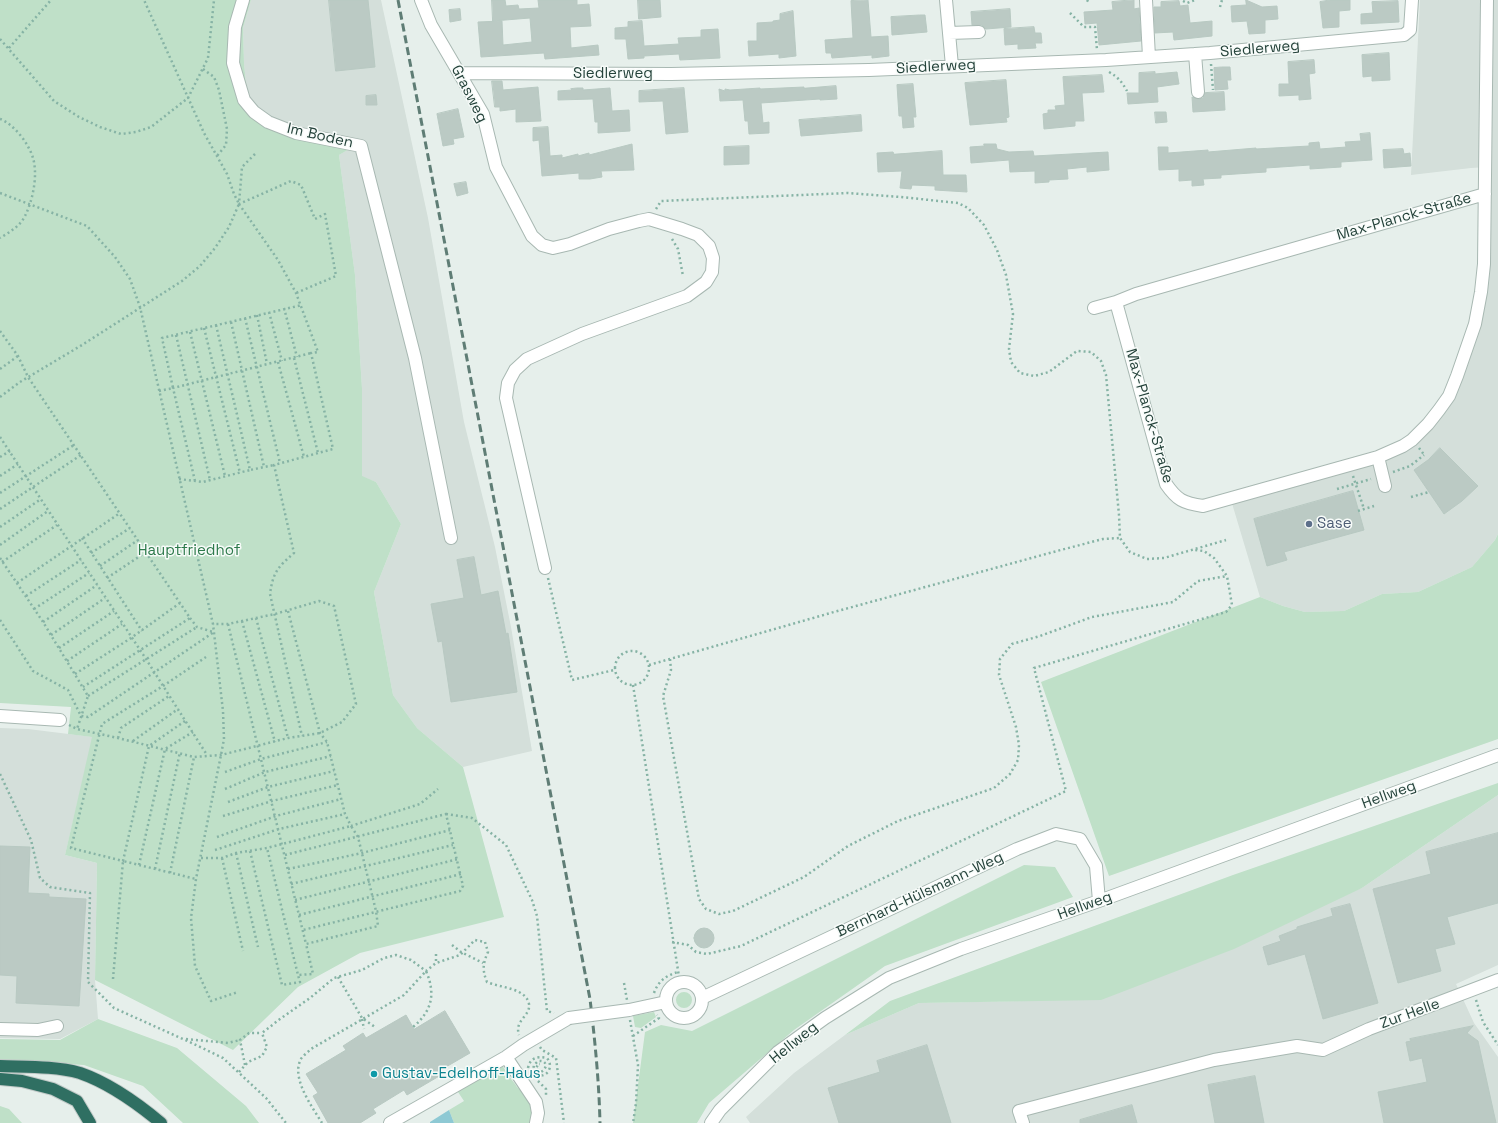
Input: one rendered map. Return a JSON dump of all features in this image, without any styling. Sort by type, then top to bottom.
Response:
[{"type":"highway","points":[[0,1066],[50,1068],[79,1073],[109,1086],[150,1113],[161,1123]]},
{"type":"highway","points":[[0,1079],[22,1081],[53,1089],[77,1101],[90,1123]]},
{"type":"street","name":"Im Boden","points":[[243,0],[234,27],[233,63],[244,100],[254,112],[268,122],[296,133],[361,146],[415,358],[451,538]]},
{"type":"street","name":"Grasweg","points":[[421,0],[432,25],[483,114],[496,167],[532,236],[542,245],[553,248],[570,244],[609,229],[649,219]]},
{"type":"street","points":[[946,0],[952,66]]},
{"type":"street","points":[[1146,0],[1149,57]]},
{"type":"street","name":"Siedlerweg","points":[[460,73],[754,73],[861,71],[1098,60],[1210,53],[1404,35],[1410,30],[1412,0]]},
{"type":"street","name":"Max-Planck-Straße","points":[[1485,194],[1136,294],[1116,302],[1166,484],[1173,494],[1186,504],[1203,506],[1378,457],[1403,446],[1412,440],[1440,410],[1449,396],[1475,324],[1484,264],[1485,194],[1487,0]]},
{"type":"street","points":[[949,33],[979,32]]},
{"type":"street","points":[[1195,54],[1198,92]]},
{"type":"street","points":[[545,568],[506,398],[508,383],[515,370],[527,359],[582,334],[687,296],[706,282],[712,272],[713,258],[709,246],[698,235],[649,219]]},
{"type":"street","points":[[1094,308],[1116,302]]},
{"type":"street","points":[[1378,457],[1385,486]]},
{"type":"street","points":[[0,716],[60,720]]},
{"type":"street","name":"Hellweg","points":[[711,1123],[720,1110],[778,1052],[825,1018],[889,978],[961,949],[1099,901],[1498,756]]},
{"type":"street","name":"Bernhard-Hülsmann-Weg","points":[[702,998],[1017,849],[1056,834],[1080,839],[1096,866],[1099,901]]},
{"type":"street","name":"Zur Helle","points":[[1023,1123],[1019,1111],[1214,1060],[1297,1046],[1323,1050],[1369,1029],[1498,980]]},
{"type":"street","points":[[680,983],[690,983],[698,989],[702,998],[701,1007],[689,1018],[673,1015],[668,1009],[666,1002],[669,990],[672,986],[680,983]]},
{"type":"street","points":[[390,1123],[569,1018],[629,1010],[666,1002]]},
{"type":"street","points":[[0,1029],[38,1030],[57,1026]]},
{"type":"street","points":[[506,1056],[536,1102],[538,1113],[536,1123]]},
{"type":"path","points":[[9,48],[51,0]]},
{"type":"path","points":[[144,0],[204,134],[227,174],[239,204],[278,260],[302,305],[318,352],[159,391]]},
{"type":"path","points":[[0,39],[54,101],[79,117],[100,127],[122,134],[136,132],[151,127],[188,98],[208,58],[214,0]]},
{"type":"path","points":[[1087,0],[1089,4]]},
{"type":"path","points":[[1184,1],[1187,2],[1195,0]]},
{"type":"path","points":[[1220,7],[1222,0]]},
{"type":"path","points":[[1070,13],[1084,27],[1094,27],[1098,60]]},
{"type":"path","points":[[1210,53],[1213,90]]},
{"type":"path","points":[[203,69],[214,77],[220,90],[227,129],[226,145],[217,156]]},
{"type":"path","points":[[1107,70],[1123,83],[1127,91]]},
{"type":"path","points":[[0,119],[8,122],[22,138],[33,158],[35,183],[25,217],[12,231],[0,238]]},
{"type":"path","points":[[0,397],[28,377],[82,345],[182,281],[200,266],[216,248],[230,226],[239,204],[242,167],[255,154]]},
{"type":"path","points":[[239,204],[292,181],[301,185],[315,218],[325,214],[336,276],[296,293]]},
{"type":"path","points":[[0,192],[87,226],[115,257],[130,279],[140,307],[214,632],[223,711],[224,739],[222,755],[196,879],[191,918],[195,966],[211,1001],[238,992]]},
{"type":"path","points":[[649,219],[661,201],[848,193],[958,203],[968,208],[984,225],[997,250],[1006,275],[1013,314],[1009,349],[1011,362],[1020,373],[1034,376],[1049,372],[1077,351],[1091,352],[1101,361],[1106,375],[1120,538],[1130,552],[1147,559],[1164,558],[1226,540]]},
{"type":"path","points":[[669,237],[674,241],[678,249],[683,276]]},
{"type":"path","points":[[194,481],[162,338],[284,308],[302,305]]},
{"type":"path","points":[[284,308],[318,453]]},
{"type":"path","points":[[269,312],[304,457]]},
{"type":"path","points":[[257,315],[267,364]]},
{"type":"path","points":[[245,318],[280,463]]},
{"type":"path","points":[[231,322],[264,467]]},
{"type":"path","points":[[216,325],[250,470]]},
{"type":"path","points":[[204,328],[240,473]]},
{"type":"path","points":[[0,331],[18,356],[28,377],[180,604],[197,627],[214,632]]},
{"type":"path","points":[[190,332],[225,476]]},
{"type":"path","points":[[176,335],[210,480]]},
{"type":"path","points":[[179,479],[203,482],[333,449],[311,353]]},
{"type":"path","points":[[0,369],[18,356]]},
{"type":"path","points":[[0,438],[146,659],[207,755]]},
{"type":"path","points":[[0,493],[74,445]]},
{"type":"path","points":[[0,458],[10,451]]},
{"type":"path","points":[[0,509],[81,455]]},
{"type":"path","points":[[0,476],[18,464]]},
{"type":"path","points":[[274,464],[294,553],[281,565],[272,579],[270,594],[302,736]]},
{"type":"path","points":[[1350,464],[1364,509]]},
{"type":"path","points":[[1411,497],[1429,492]]},
{"type":"path","points":[[0,528],[41,499]]},
{"type":"path","points":[[1358,511],[1374,506]]},
{"type":"path","points":[[0,545],[48,511]]},
{"type":"path","points":[[17,583],[120,513]]},
{"type":"path","points":[[2,562],[57,525]]},
{"type":"path","points":[[91,553],[130,528]]},
{"type":"path","points":[[82,538],[142,630]]},
{"type":"path","points":[[649,665],[834,612],[1057,551],[1103,539],[1120,538]]},
{"type":"path","points":[[100,566],[138,540]]},
{"type":"path","points":[[672,942],[688,945],[696,952],[707,954],[741,946],[1066,790],[1034,668],[1226,612],[1232,605],[1227,576],[1214,558],[1204,551],[1192,550]]},
{"type":"path","points":[[107,578],[146,552]]},
{"type":"path","points":[[0,558],[43,622],[88,696]]},
{"type":"path","points":[[26,596],[81,560]]},
{"type":"path","points":[[545,568],[572,680],[614,670]]},
{"type":"path","points":[[34,609],[89,573]]},
{"type":"path","points":[[670,659],[671,670],[663,696],[699,899],[706,909],[720,914],[733,911],[804,877],[848,846],[898,821],[994,788],[1010,774],[1018,760],[1019,745],[1016,727],[999,675],[1000,659],[1012,644],[1092,618],[1173,602],[1198,581],[1227,576]]},
{"type":"path","points":[[43,622],[97,585]]},
{"type":"path","points":[[51,635],[105,598]]},
{"type":"path","points":[[197,627],[88,696],[77,729],[194,756],[222,755],[288,738],[320,733],[342,722],[356,704],[334,606],[320,601],[275,614],[228,624],[212,624]]},
{"type":"path","points":[[75,674],[180,604]]},
{"type":"path","points":[[59,648],[114,611]]},
{"type":"path","points":[[288,611],[320,733],[327,742],[331,756],[345,814],[358,837],[376,911],[378,926],[306,944]]},
{"type":"path","points":[[83,687],[190,618]]},
{"type":"path","points":[[256,618],[288,738]]},
{"type":"path","points":[[0,620],[33,671],[68,690],[81,716]]},
{"type":"path","points":[[242,621],[275,742]]},
{"type":"path","points":[[67,661],[122,624]]},
{"type":"path","points":[[228,624],[279,828],[313,974],[298,975]]},
{"type":"path","points":[[81,716],[88,717],[214,632]]},
{"type":"path","points":[[632,650],[643,655],[649,665],[647,676],[643,681],[633,685],[623,683],[616,675],[614,670],[617,659],[621,654],[632,650]]},
{"type":"path","points":[[196,879],[71,848],[102,724],[206,657]]},
{"type":"path","points":[[633,685],[672,942],[680,983]]},
{"type":"path","points":[[118,738],[121,728],[169,696]]},
{"type":"path","points":[[133,741],[178,709]]},
{"type":"path","points":[[113,979],[123,861],[149,746],[185,720]]},
{"type":"path","points":[[139,865],[165,749],[193,732]]},
{"type":"path","points":[[225,772],[261,759],[327,742]]},
{"type":"path","points":[[155,869],[180,752]]},
{"type":"path","points":[[170,873],[194,756]]},
{"type":"path","points":[[224,789],[265,772],[331,756]]},
{"type":"path","points":[[228,802],[268,787],[334,771]]},
{"type":"path","points":[[0,774],[32,840],[40,878],[50,887],[90,893],[88,982],[114,1008],[223,1058],[266,1098],[286,1123]]},
{"type":"path","points":[[223,816],[272,801],[338,785]]},
{"type":"path","points":[[201,858],[222,858],[236,853],[267,848],[351,826],[420,804],[438,789]]},
{"type":"path","points":[[217,837],[276,816],[341,799]]},
{"type":"path","points":[[215,850],[279,828],[345,814]]},
{"type":"path","points":[[303,930],[460,891],[463,886],[461,874],[446,814]]},
{"type":"path","points":[[285,855],[446,814],[472,818],[506,845],[529,894],[537,916],[547,1011],[569,1018]]},
{"type":"path","points":[[288,869],[362,853],[450,830]]},
{"type":"path","points":[[292,884],[453,845]]},
{"type":"path","points":[[250,851],[282,985],[300,982],[267,848]]},
{"type":"path","points":[[236,853],[258,947]]},
{"type":"path","points":[[222,858],[243,951]]},
{"type":"path","points":[[295,900],[458,859]]},
{"type":"path","points":[[299,915],[461,874]]},
{"type":"path","points":[[322,1123],[300,1082],[298,1072],[300,1061],[310,1049],[404,995],[426,971],[436,964],[460,955],[461,952],[475,940],[486,942],[488,952],[483,963],[484,974],[487,982],[496,986],[520,992],[526,996],[529,1005],[528,1011],[519,1024],[518,1031],[523,1045]]},
{"type":"path","points":[[452,945],[461,952],[483,963]]},
{"type":"path","points":[[436,954],[436,964]]},
{"type":"path","points":[[184,1039],[228,1043],[240,1040],[249,1033],[262,1033],[310,998],[334,978],[362,970],[384,958],[396,955],[411,960],[426,971],[431,984],[431,997],[427,1011],[421,1020],[413,1027]]},
{"type":"path","points":[[338,977],[362,1018],[364,1029]]},
{"type":"path","points":[[1473,990],[1483,1022],[1498,1045]]},
{"type":"path","points":[[629,1010],[638,1065],[636,1103],[633,1123]]},
{"type":"path","points":[[362,1018],[376,1027]]},
{"type":"path","points":[[239,1073],[248,1062],[262,1056],[267,1047],[262,1033]]},
{"type":"path","points":[[535,1038],[542,1050],[556,1058],[564,1123]]},
{"type":"path","points":[[240,1040],[245,1065]]},
{"type":"path","points":[[528,1071],[530,1062],[541,1056],[547,1058],[550,1062],[550,1068],[547,1073],[542,1076],[538,1076],[534,1073],[532,1070],[538,1061],[543,1061],[545,1063],[546,1066],[544,1070],[541,1072],[536,1069],[538,1064],[540,1064]]},
{"type":"path","points":[[537,1081],[546,1089],[546,1096],[545,1102],[537,1106]]},
{"type":"shaded area","points":[[251,0],[381,0],[428,218],[464,422],[495,547],[511,627],[532,751],[463,767],[417,728],[393,695],[374,592],[401,524],[376,482],[362,477],[362,389],[355,275],[339,155],[362,141],[288,126],[256,109],[247,95],[244,63],[243,28]]},
{"type":"shaded area","points":[[1420,0],[1498,0],[1498,534],[1495,540],[1472,567],[1418,592],[1382,594],[1344,611],[1305,612],[1283,606],[1260,597],[1231,500],[1377,458],[1430,425],[1476,325],[1487,167],[1411,175]]},
{"type":"shaded area","points":[[0,728],[28,729],[93,737],[65,855],[97,863],[95,980],[98,1019],[60,1039],[0,1038]]},
{"type":"shaded area","points":[[1498,795],[1498,965],[1456,984],[1474,1023],[1498,1057],[1498,1123],[750,1123],[746,1117],[794,1073],[845,1035],[919,1003],[1024,1001],[1362,888]]},
{"type":"green space","name":"Hauptfriedhof","points":[[0,0],[251,0],[243,28],[244,63],[247,95],[256,109],[288,126],[363,141],[339,155],[355,275],[362,389],[362,476],[376,482],[401,524],[374,592],[393,695],[417,728],[463,767],[504,917],[360,953],[298,987],[233,1050],[95,980],[97,863],[65,855],[92,737],[68,734],[71,707],[0,703]]},
{"type":"green space","points":[[1498,534],[1498,739],[1109,876],[1041,682],[1260,597],[1283,606],[1305,612],[1344,611],[1382,594],[1418,592],[1472,567],[1495,540]]},
{"type":"green space","points":[[1498,783],[1498,795],[1362,888],[1234,949],[1101,1000],[919,1003],[845,1035],[890,1001],[1233,875]]},
{"type":"green space","points":[[1024,865],[1055,867],[1073,897],[885,966],[794,1030],[709,1103],[697,1123],[633,1123],[645,1032],[661,1025],[692,1031]]},
{"type":"green space","points":[[681,992],[687,992],[692,997],[690,1006],[687,1008],[681,1008],[676,1003],[676,997]]},
{"type":"green space","points":[[654,1012],[656,1017],[641,1028],[635,1027],[633,1016]]},
{"type":"green space","points":[[98,1019],[177,1048],[246,1106],[259,1123],[183,1123],[143,1086],[84,1065],[0,1060],[0,1039],[60,1040]]},
{"type":"green space","points":[[500,1063],[530,1103],[532,1111],[531,1123],[454,1123],[449,1110],[464,1101],[456,1089]]},
{"type":"green space","points":[[0,1106],[9,1109],[22,1123],[0,1123]]},
{"type":"water","points":[[449,1110],[454,1123],[430,1123],[430,1122]]},
{"type":"building","points":[[329,0],[368,0],[375,67],[336,71]]},
{"type":"building","points":[[492,0],[505,0],[506,6],[518,5],[519,9],[539,8],[538,0],[577,0],[577,5],[589,4],[591,26],[570,27],[571,48],[598,45],[599,55],[545,59],[544,53],[481,57],[478,22],[502,21],[503,45],[532,42],[530,18],[493,21]]},
{"type":"building","points":[[638,0],[660,0],[661,17],[639,19]]},
{"type":"building","points":[[868,0],[871,37],[888,36],[889,56],[872,58],[872,55],[832,58],[831,53],[826,53],[825,40],[853,38],[851,1]]},
{"type":"building","points":[[1134,0],[1134,9],[1139,8],[1141,41],[1099,45],[1097,23],[1085,24],[1084,12],[1113,10],[1112,2]]},
{"type":"building","points":[[1246,0],[1262,7],[1277,6],[1278,19],[1265,20],[1265,33],[1249,34],[1247,21],[1232,22],[1231,6],[1246,5]]},
{"type":"building","points":[[1330,0],[1350,0],[1350,10],[1339,11],[1339,27],[1323,28],[1320,2]]},
{"type":"building","points":[[1179,1],[1180,6],[1188,5],[1190,23],[1212,21],[1212,36],[1174,40],[1173,32],[1155,33],[1154,7],[1161,7],[1161,2]]},
{"type":"building","points":[[1398,1],[1399,22],[1361,24],[1361,14],[1373,13],[1372,2]]},
{"type":"building","points":[[460,9],[461,20],[450,22],[449,10]]},
{"type":"building","points":[[1010,9],[1011,27],[986,29],[982,25],[972,25],[971,12]]},
{"type":"building","points":[[793,11],[796,56],[779,58],[779,54],[749,56],[748,41],[757,41],[757,23],[780,20],[780,14]]},
{"type":"building","points":[[925,15],[927,32],[892,35],[891,17]]},
{"type":"building","points":[[642,21],[644,46],[679,44],[678,38],[701,37],[701,30],[718,29],[720,58],[680,60],[679,54],[644,56],[644,58],[628,59],[626,39],[615,39],[615,28],[628,27],[628,22]]},
{"type":"building","points":[[1034,27],[1035,33],[1041,33],[1042,43],[1035,43],[1036,48],[1018,49],[1018,44],[1005,45],[1004,29]]},
{"type":"building","points":[[1389,53],[1390,80],[1372,81],[1372,76],[1363,77],[1362,55]]},
{"type":"building","points":[[1314,60],[1315,73],[1309,74],[1311,99],[1299,100],[1299,95],[1279,96],[1279,84],[1289,84],[1288,62]]},
{"type":"building","points":[[1230,67],[1231,80],[1227,80],[1228,89],[1215,90],[1214,68]]},
{"type":"building","points":[[1155,72],[1155,74],[1177,72],[1179,84],[1157,87],[1158,102],[1128,104],[1127,93],[1139,93],[1139,73]]},
{"type":"building","points":[[1102,75],[1104,92],[1082,93],[1084,121],[1075,121],[1075,126],[1044,129],[1043,114],[1048,113],[1048,110],[1056,110],[1055,106],[1065,105],[1063,77]]},
{"type":"building","points":[[1006,80],[1009,117],[1006,118],[1007,122],[970,125],[965,83]]},
{"type":"building","points":[[492,81],[502,81],[503,90],[538,87],[541,121],[516,122],[516,109],[500,111],[500,107],[495,107]]},
{"type":"building","points":[[913,84],[916,117],[913,117],[914,127],[903,128],[902,116],[899,116],[897,85]]},
{"type":"building","points":[[836,86],[837,99],[761,103],[763,123],[769,122],[769,133],[749,134],[748,121],[745,121],[743,100],[720,101],[719,89],[725,91],[725,89]]},
{"type":"building","points":[[583,88],[583,90],[610,88],[612,111],[629,110],[630,131],[598,133],[598,122],[595,122],[593,99],[558,100],[558,91]]},
{"type":"building","points":[[684,88],[688,132],[666,134],[663,101],[639,102],[639,91]]},
{"type":"building","points":[[1224,92],[1225,110],[1193,112],[1192,97],[1199,99],[1203,98],[1205,93]]},
{"type":"building","points":[[376,95],[377,105],[366,105],[366,96]]},
{"type":"building","points":[[458,109],[464,137],[453,139],[454,144],[443,146],[437,114]]},
{"type":"building","points":[[1155,112],[1166,112],[1167,122],[1156,123]]},
{"type":"building","points":[[861,115],[862,131],[801,136],[799,120]]},
{"type":"building","points":[[548,127],[550,156],[562,155],[562,158],[578,154],[578,156],[589,153],[589,155],[632,144],[634,170],[601,171],[602,177],[590,179],[579,179],[579,173],[542,176],[539,140],[533,141],[533,128]]},
{"type":"building","points":[[1370,133],[1372,160],[1341,162],[1341,167],[1310,169],[1310,165],[1266,168],[1266,172],[1221,175],[1221,178],[1203,179],[1204,185],[1192,186],[1192,180],[1179,181],[1179,169],[1159,170],[1158,147],[1168,147],[1168,153],[1208,150],[1208,152],[1309,146],[1309,143],[1319,142],[1320,149],[1346,147],[1345,142],[1361,141],[1360,134]]},
{"type":"building","points":[[984,144],[996,144],[997,149],[1009,152],[1033,151],[1034,156],[1108,152],[1109,170],[1087,172],[1087,167],[1067,169],[1068,179],[1049,180],[1049,182],[1035,183],[1035,171],[1010,172],[1009,160],[971,163],[970,147],[984,146]]},
{"type":"building","points":[[749,146],[749,164],[724,165],[724,147]]},
{"type":"building","points":[[1403,149],[1404,154],[1410,153],[1411,166],[1384,168],[1383,150]]},
{"type":"building","points":[[942,151],[943,175],[966,175],[967,192],[935,190],[935,186],[912,185],[911,189],[900,188],[902,171],[878,172],[877,153],[893,152],[894,154]]},
{"type":"building","points":[[466,182],[468,193],[457,196],[454,184]]},
{"type":"building","points":[[1440,448],[1478,486],[1462,501],[1444,514],[1414,470],[1428,460]]},
{"type":"building","name":"Sase","points":[[1353,491],[1364,530],[1284,552],[1287,560],[1267,566],[1254,519]]},
{"type":"building","points":[[474,557],[481,595],[498,591],[506,634],[508,633],[517,692],[451,702],[442,641],[438,642],[431,604],[464,598],[457,560]]},
{"type":"building","points":[[1498,833],[1498,903],[1447,917],[1455,944],[1435,949],[1441,971],[1398,983],[1373,889],[1431,874],[1426,852]]},
{"type":"building","points":[[0,846],[30,847],[28,893],[49,894],[49,897],[86,899],[79,1006],[16,1003],[17,976],[0,975]]},
{"type":"building","points":[[1350,904],[1378,1003],[1323,1019],[1305,954],[1268,965],[1263,947],[1281,941],[1279,936],[1297,929],[1297,927],[1333,916],[1331,909]]},
{"type":"building","points":[[704,928],[711,931],[714,938],[711,945],[704,948],[697,945],[694,938],[697,931]]},
{"type":"building","points":[[445,1011],[470,1053],[439,1071],[441,1075],[407,1095],[404,1090],[373,1109],[376,1113],[360,1123],[328,1123],[313,1096],[318,1093],[306,1074],[346,1050],[343,1046],[363,1033],[366,1038],[406,1015],[414,1029]]},
{"type":"building","points":[[1473,1026],[1467,1033],[1478,1041],[1496,1123],[1384,1123],[1378,1092],[1427,1082],[1422,1058],[1410,1061],[1406,1042],[1411,1041],[1410,1039]]},
{"type":"building","points":[[927,1045],[951,1123],[839,1123],[828,1088],[880,1072],[877,1061]]},
{"type":"building","points":[[1255,1076],[1264,1123],[1215,1123],[1208,1085]]},
{"type":"building","points":[[1132,1105],[1137,1123],[1080,1123],[1080,1120]]},
{"type":"railway","points":[[398,0],[590,999],[599,1092],[600,1123]]},
{"type":"place","name":"Sase","points":[[1309,524]]},
{"type":"place","name":"Gustav-Edelhoff-Haus","points":[[374,1074]]}]
